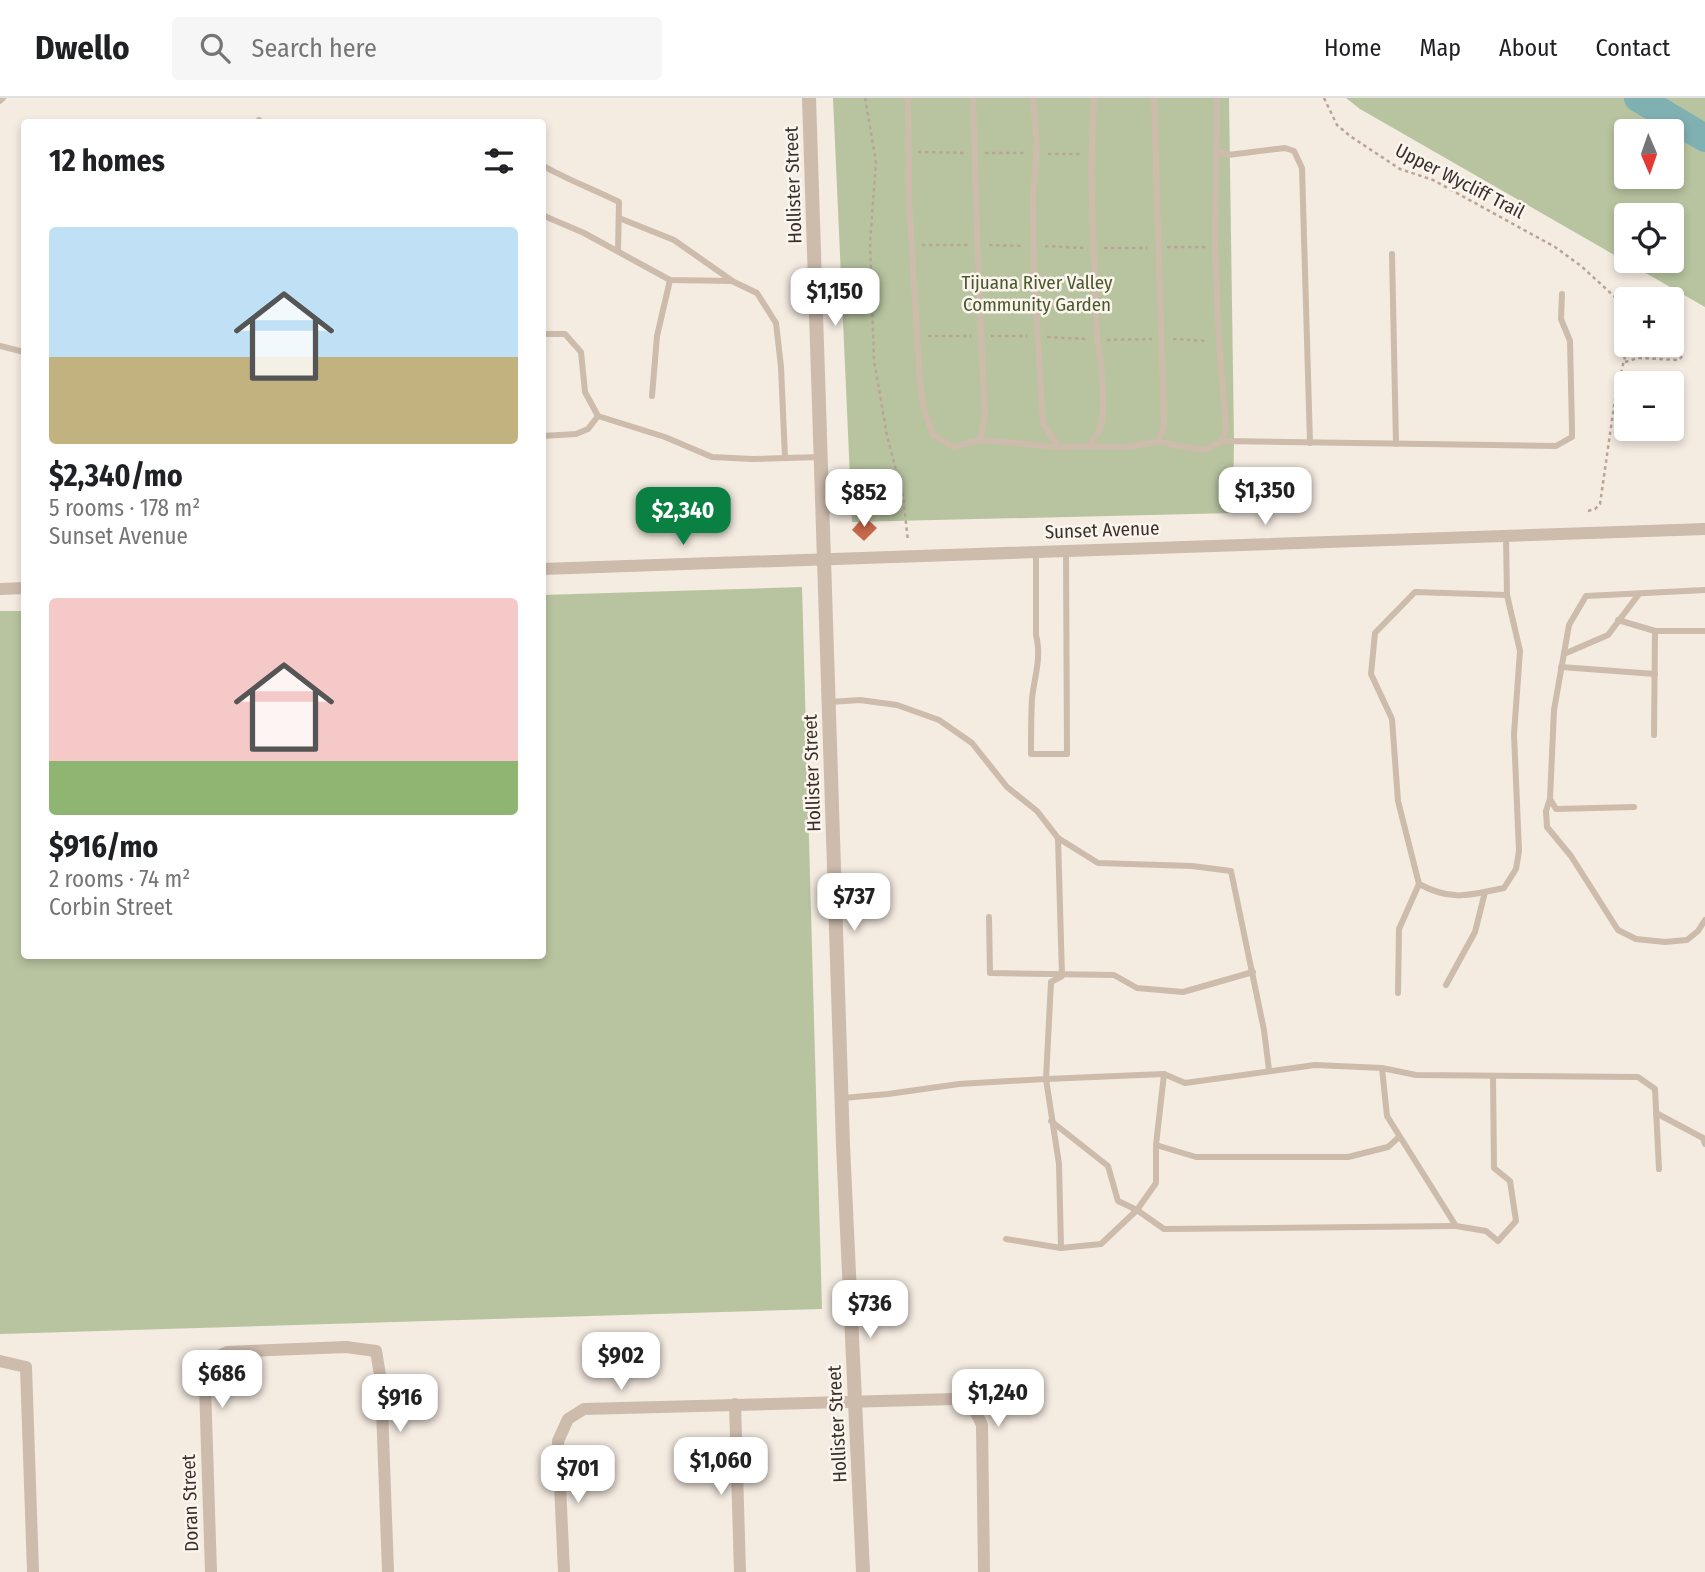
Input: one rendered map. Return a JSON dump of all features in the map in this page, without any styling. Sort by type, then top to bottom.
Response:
[{"type":"street","name":"Hollister Street","points":[[809,98],[841,1098],[863,1572]]},
{"type":"street","name":"Sunset Avenue","points":[[546,569],[1705,529]]},
{"type":"street","points":[[0,589],[21,588]]},
{"type":"street","name":"Doran Street","points":[[211,1572],[205,1386],[207,1366],[217,1356],[227,1352],[346,1347],[376,1352],[382,1402],[388,1572]]},
{"type":"street","points":[[0,1361],[26,1367],[33,1572]]},
{"type":"street","points":[[564,1572],[558,1440],[568,1419],[584,1409],[954,1399],[966,1402],[974,1408],[982,1425],[984,1572]]},
{"type":"street","points":[[735,1404],[740,1572]]},
{"type":"lane","points":[[908,98],[912,245],[923,407],[933,435],[953,447],[980,440],[1059,447],[1125,447],[1158,442],[1205,450],[1222,441],[1556,446],[1572,437],[1570,341],[1561,319],[1562,294]]},
{"type":"lane","points":[[973,98],[976,245],[985,416],[980,440]]},
{"type":"lane","points":[[1033,98],[1036,153],[1034,246],[1043,425],[1059,447]]},
{"type":"lane","points":[[1089,446],[1101,427],[1091,154],[1094,98]]},
{"type":"lane","points":[[1154,98],[1164,426],[1158,442]]},
{"type":"lane","points":[[1217,98],[1215,247],[1226,428],[1222,441]]},
{"type":"lane","points":[[1215,150],[1228,155],[1285,148],[1294,151],[1302,168],[1310,443]]},
{"type":"lane","points":[[546,167],[619,202],[618,251]]},
{"type":"lane","points":[[546,217],[584,233],[670,280],[732,281]]},
{"type":"lane","points":[[619,218],[674,240],[732,281],[757,293],[776,323],[785,458]]},
{"type":"lane","points":[[1392,254],[1396,444]]},
{"type":"lane","points":[[652,396],[657,336],[670,280]]},
{"type":"lane","points":[[546,334],[565,334],[581,352],[585,392],[598,416],[665,437],[712,457],[822,457]]},
{"type":"lane","points":[[0,346],[21,351]]},
{"type":"lane","points":[[546,436],[576,434],[588,429],[598,416]]},
{"type":"lane","points":[[1419,884],[1438,895],[1463,897],[1504,888],[1516,869],[1519,851],[1514,734],[1520,651],[1507,595],[1506,536]]},
{"type":"lane","points":[[1036,552],[1038,645],[1036,685],[1032,695],[1031,754],[1067,754],[1066,551]]},
{"type":"lane","points":[[1705,590],[1586,596],[1569,625],[1563,654],[1554,710],[1550,799],[1546,811],[1547,827],[1571,856],[1618,930],[1636,939],[1665,942],[1687,940],[1698,931],[1705,919]]},
{"type":"lane","points":[[1398,993],[1399,929],[1419,884],[1398,801],[1392,719],[1371,674],[1374,633],[1415,592],[1507,595]]},
{"type":"lane","points":[[1563,654],[1608,635],[1639,594]]},
{"type":"lane","points":[[1618,620],[1654,631],[1705,631]]},
{"type":"lane","points":[[1654,631],[1654,735]]},
{"type":"lane","points":[[1561,667],[1655,674]]},
{"type":"lane","points":[[830,702],[860,700],[897,705],[939,720],[972,743],[1007,787],[1037,811],[1058,838],[1098,863],[1192,866],[1231,871],[1253,972],[1269,1070]]},
{"type":"lane","points":[[1550,799],[1556,809],[1634,807]]},
{"type":"lane","points":[[1058,838],[1062,976]]},
{"type":"lane","points":[[1446,985],[1475,932],[1485,892]]},
{"type":"lane","points":[[989,917],[990,973],[1114,975],[1137,988],[1183,992],[1253,972]]},
{"type":"lane","points":[[1061,1248],[1059,1164],[1046,1079],[1051,982],[1062,976]]},
{"type":"lane","points":[[841,1098],[959,1084],[1046,1079],[1164,1074],[1185,1083],[1315,1065],[1382,1068],[1416,1076],[1638,1077],[1654,1089],[1659,1169]]},
{"type":"lane","points":[[1382,1068],[1387,1116],[1456,1226]]},
{"type":"lane","points":[[1006,1239],[1061,1248],[1101,1244],[1137,1209],[1156,1183],[1156,1145],[1164,1074]]},
{"type":"lane","points":[[1051,1121],[1108,1166],[1118,1201],[1137,1209],[1164,1230],[1456,1226],[1486,1231],[1497,1241],[1516,1220],[1510,1181],[1494,1168],[1493,1077]]},
{"type":"lane","points":[[1656,1113],[1703,1138],[1705,1144]]},
{"type":"lane","points":[[1156,1145],[1196,1157],[1348,1157],[1388,1147],[1399,1137]]},
{"type":"path","points":[[865,98],[876,162],[870,242],[874,360],[887,436],[903,496],[908,556]]},
{"type":"path","name":"Upper Wycliff Trail","points":[[1324,98],[1337,125],[1350,136],[1400,169],[1433,180],[1555,247],[1614,296]]},
{"type":"path","points":[[908,152],[1091,154]]},
{"type":"path","points":[[912,245],[1215,247]]},
{"type":"path","points":[[918,336],[1219,341]]},
{"type":"path","points":[[1588,511],[1600,504],[1616,392],[1626,357]]},
{"type":"path","points":[[1625,362],[1638,358],[1679,360],[1681,357]]},
{"type":"green space","name":"Tijuana River Valley Community Garden","points":[[833,98],[1229,98],[1233,513],[852,522]]},
{"type":"green space","points":[[1346,98],[1705,98],[1705,307],[1684,295],[1684,287],[1670,287],[1646,273],[1684,273],[1684,203],[1614,203],[1614,255],[1360,109]]},
{"type":"green space","points":[[802,587],[822,1309],[0,1334],[0,611],[21,611],[21,959],[546,959],[546,595]]},
{"type":"building","points":[[864,516],[877,528],[864,541],[852,530]]},
{"type":"waterway","points":[[1638,98],[1705,138]]}]
